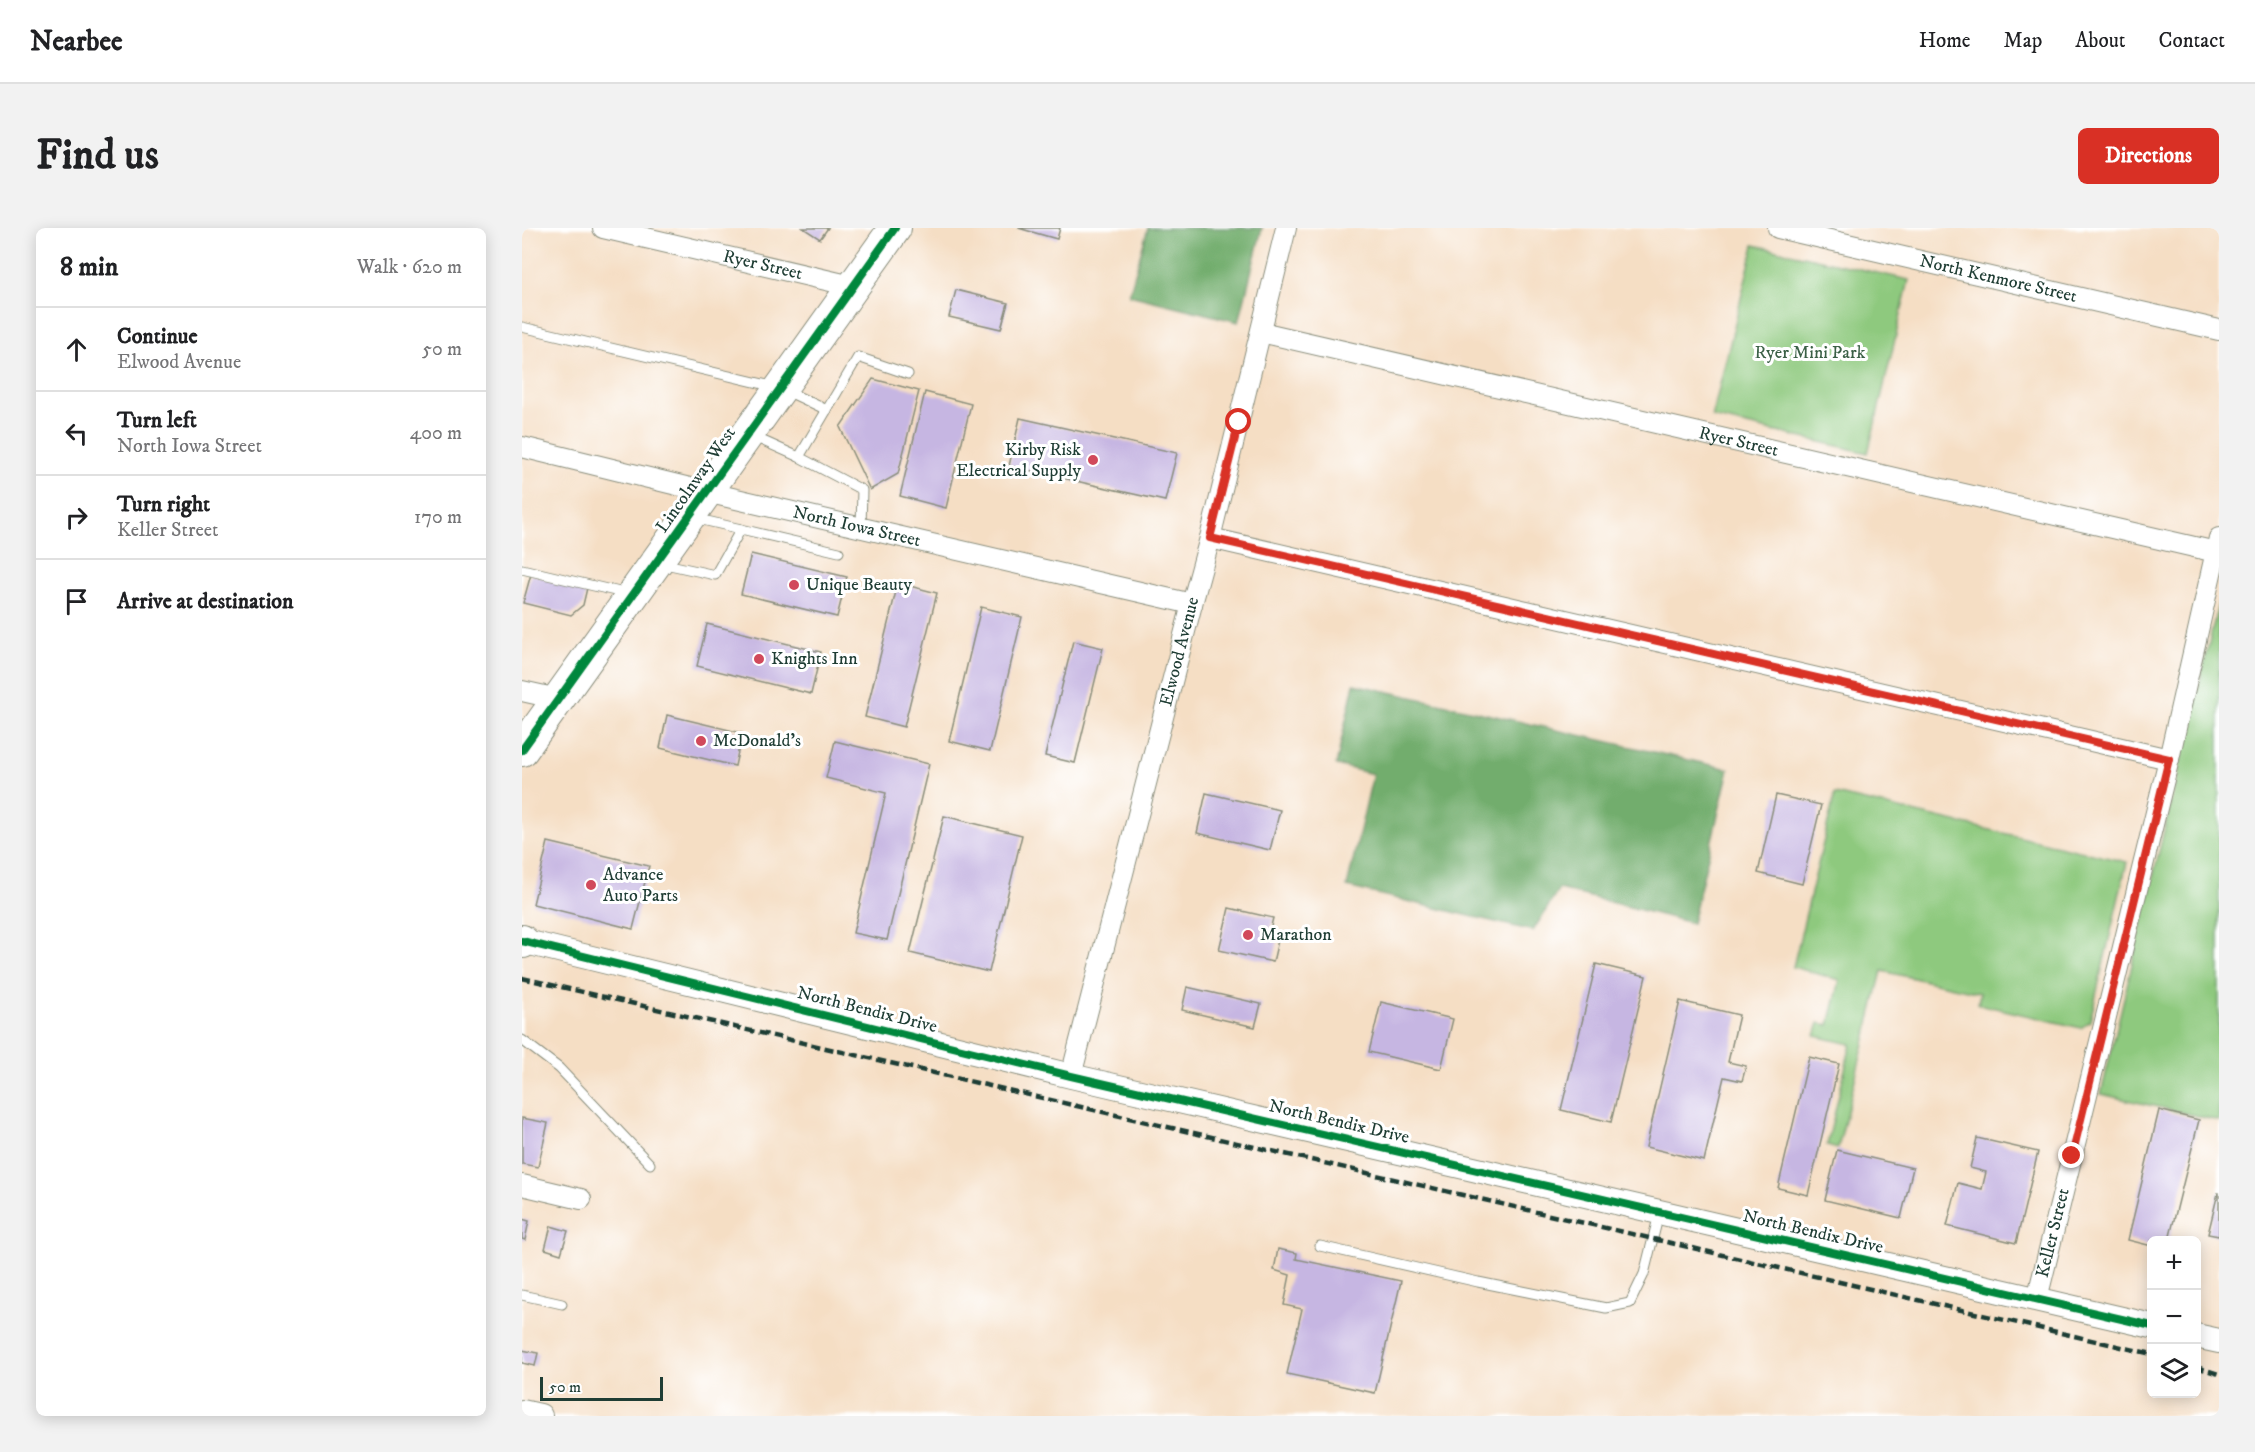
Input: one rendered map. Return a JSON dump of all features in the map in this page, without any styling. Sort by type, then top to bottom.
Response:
[{"type":"main road","name":"Lincolnway West","points":[[522,750],[895,228]]},
{"type":"street","name":"Ryer Street","points":[[603,228],[852,286]]},
{"type":"street","name":"Elwood Avenue","points":[[1071,1076],[1210,538],[1286,228]]},
{"type":"street","name":"North Kenmore Street","points":[[1778,228],[2219,330]]},
{"type":"street","name":"Ryer Street","points":[[1261,332],[2217,545]]},
{"type":"street","name":"North Iowa Street","points":[[522,447],[697,504],[861,528],[1192,604]]},
{"type":"street","points":[[1210,538],[2169,759]]},
{"type":"street","name":"Keller Street","points":[[2037,1299],[2169,759],[2217,545]]},
{"type":"street","points":[[522,691],[558,699]]},
{"type":"street","name":"North Bendix Drive","points":[[522,941],[1071,1076],[2147,1325]]},
{"type":"street","points":[[522,1185],[581,1199]]},
{"type":"street","points":[[2201,1337],[2219,1341]]},
{"type":"street","points":[[522,1412],[540,1416]]},
{"type":"lane","points":[[522,327],[780,388],[827,410]]},
{"type":"lane","points":[[799,457],[858,357],[909,374]]},
{"type":"lane","points":[[747,434],[799,457],[862,490],[861,528]]},
{"type":"lane","points":[[697,504],[741,529],[839,552]]},
{"type":"lane","points":[[656,562],[715,574],[741,529]]},
{"type":"lane","points":[[522,569],[632,595]]},
{"type":"lane","points":[[522,1040],[559,1068],[650,1164]]},
{"type":"lane","points":[[1320,1246],[1606,1308],[1630,1303],[1644,1274],[1659,1211]]},
{"type":"lane","points":[[522,1294],[562,1304]]},
{"type":"green space","points":[[1148,228],[1262,228],[1239,322],[1129,295]]},
{"type":"green space","name":"Ryer Mini Park","points":[[1754,245],[1909,280],[1868,453],[1712,417]]},
{"type":"green space","points":[[2219,601],[2219,1121],[2101,1094]]},
{"type":"green space","points":[[1354,684],[1729,769],[1692,923],[1559,889],[1533,931],[1347,887],[1373,774],[1336,765]]},
{"type":"green space","points":[[1835,794],[2127,862],[2090,1021],[2081,1028],[1978,1004],[1980,993],[1882,971],[1838,1148],[1827,1145],[1851,1044],[1815,1036],[1819,1023],[1829,1025],[1840,980],[1793,967]]},
{"type":"building","points":[[803,228],[828,228],[820,239]]},
{"type":"building","points":[[1018,228],[1060,228],[1057,239]]},
{"type":"building","points":[[956,290],[1008,303],[1001,329],[949,317]]},
{"type":"building","points":[[873,379],[919,391],[898,474],[870,490],[840,427]]},
{"type":"building","points":[[925,392],[971,404],[946,508],[900,496]]},
{"type":"building","name":"Kirby Risk Electrical Supply","points":[[1020,418],[1177,453],[1165,501],[1009,466]]},
{"type":"building","name":"Unique Beauty","points":[[751,554],[847,577],[837,617],[741,594]]},
{"type":"building","points":[[531,574],[587,588],[583,605],[571,615],[523,603]]},
{"type":"building","points":[[898,583],[937,593],[904,727],[865,717]]},
{"type":"building","points":[[981,607],[1022,617],[990,751],[949,741]]},
{"type":"building","name":"Knights Inn","points":[[707,624],[821,652],[811,694],[697,666]]},
{"type":"building","points":[[1073,641],[1103,648],[1075,763],[1045,756]]},
{"type":"building","name":"McDonald's","points":[[667,715],[742,733],[735,766],[660,748]]},
{"type":"building","points":[[835,741],[929,764],[887,940],[853,933],[886,793],[826,778]]},
{"type":"building","points":[[1206,793],[1280,810],[1270,850],[1197,833]]},
{"type":"building","points":[[1776,795],[1821,805],[1802,884],[1758,873]]},
{"type":"building","points":[[944,816],[1022,835],[989,972],[910,953]]},
{"type":"building","name":"Advance Auto Parts","points":[[548,842],[649,866],[633,929],[533,904]]},
{"type":"building","name":"Marathon","points":[[1229,908],[1273,918],[1269,934],[1279,936],[1273,962],[1219,950]]},
{"type":"building","points":[[1596,964],[1646,976],[1611,1122],[1561,1110]]},
{"type":"building","points":[[1187,987],[1261,1004],[1255,1027],[1182,1010]]},
{"type":"building","points":[[1680,1001],[1739,1015],[1728,1062],[1746,1066],[1742,1081],[1724,1077],[1704,1161],[1646,1147]]},
{"type":"building","points":[[1381,1002],[1453,1019],[1441,1069],[1369,1052]]},
{"type":"building","points":[[1809,1057],[1839,1064],[1808,1195],[1778,1188]]},
{"type":"building","points":[[2159,1110],[2199,1120],[2170,1236],[2147,1236],[2147,1245],[2128,1240]]},
{"type":"building","points":[[522,1118],[548,1123],[538,1167],[522,1164]]},
{"type":"building","points":[[1977,1138],[2038,1152],[2016,1243],[1947,1226],[1958,1183],[1982,1189],[1986,1172],[1970,1168]]},
{"type":"building","points":[[1837,1150],[1913,1168],[1901,1218],[1825,1200]]},
{"type":"building","points":[[2219,1193],[2219,1236],[2208,1234]]},
{"type":"building","points":[[522,1219],[529,1221],[525,1240],[522,1239]]},
{"type":"building","points":[[551,1226],[568,1231],[561,1254],[545,1249]]},
{"type":"building","points":[[1278,1249],[1297,1253],[1296,1259],[1401,1281],[1375,1393],[1287,1374],[1302,1309],[1284,1305],[1290,1275],[1274,1270]]},
{"type":"building","points":[[522,1350],[538,1353],[535,1366],[522,1363]]},
{"type":"railway","points":[[522,978],[2147,1353]]},
{"type":"railway","points":[[2201,1369],[2219,1374]]},
{"type":"cycle path","points":[[522,750],[895,228]]},
{"type":"cycle path","points":[[522,941],[1071,1076],[2147,1325]]},
{"type":"place","name":"Kirby Risk Electrical Supply","points":[[1093,460]]},
{"type":"place","name":"Unique Beauty","points":[[794,585]]},
{"type":"place","name":"Knights Inn","points":[[759,659]]},
{"type":"place","name":"McDonald's","points":[[701,741]]},
{"type":"place","name":"Advance Auto Parts","points":[[591,885]]},
{"type":"place","name":"Marathon","points":[[1248,935]]},
{"type":"route","points":[[1239,422],[1210,538],[2169,759],[2072,1156]]}]
